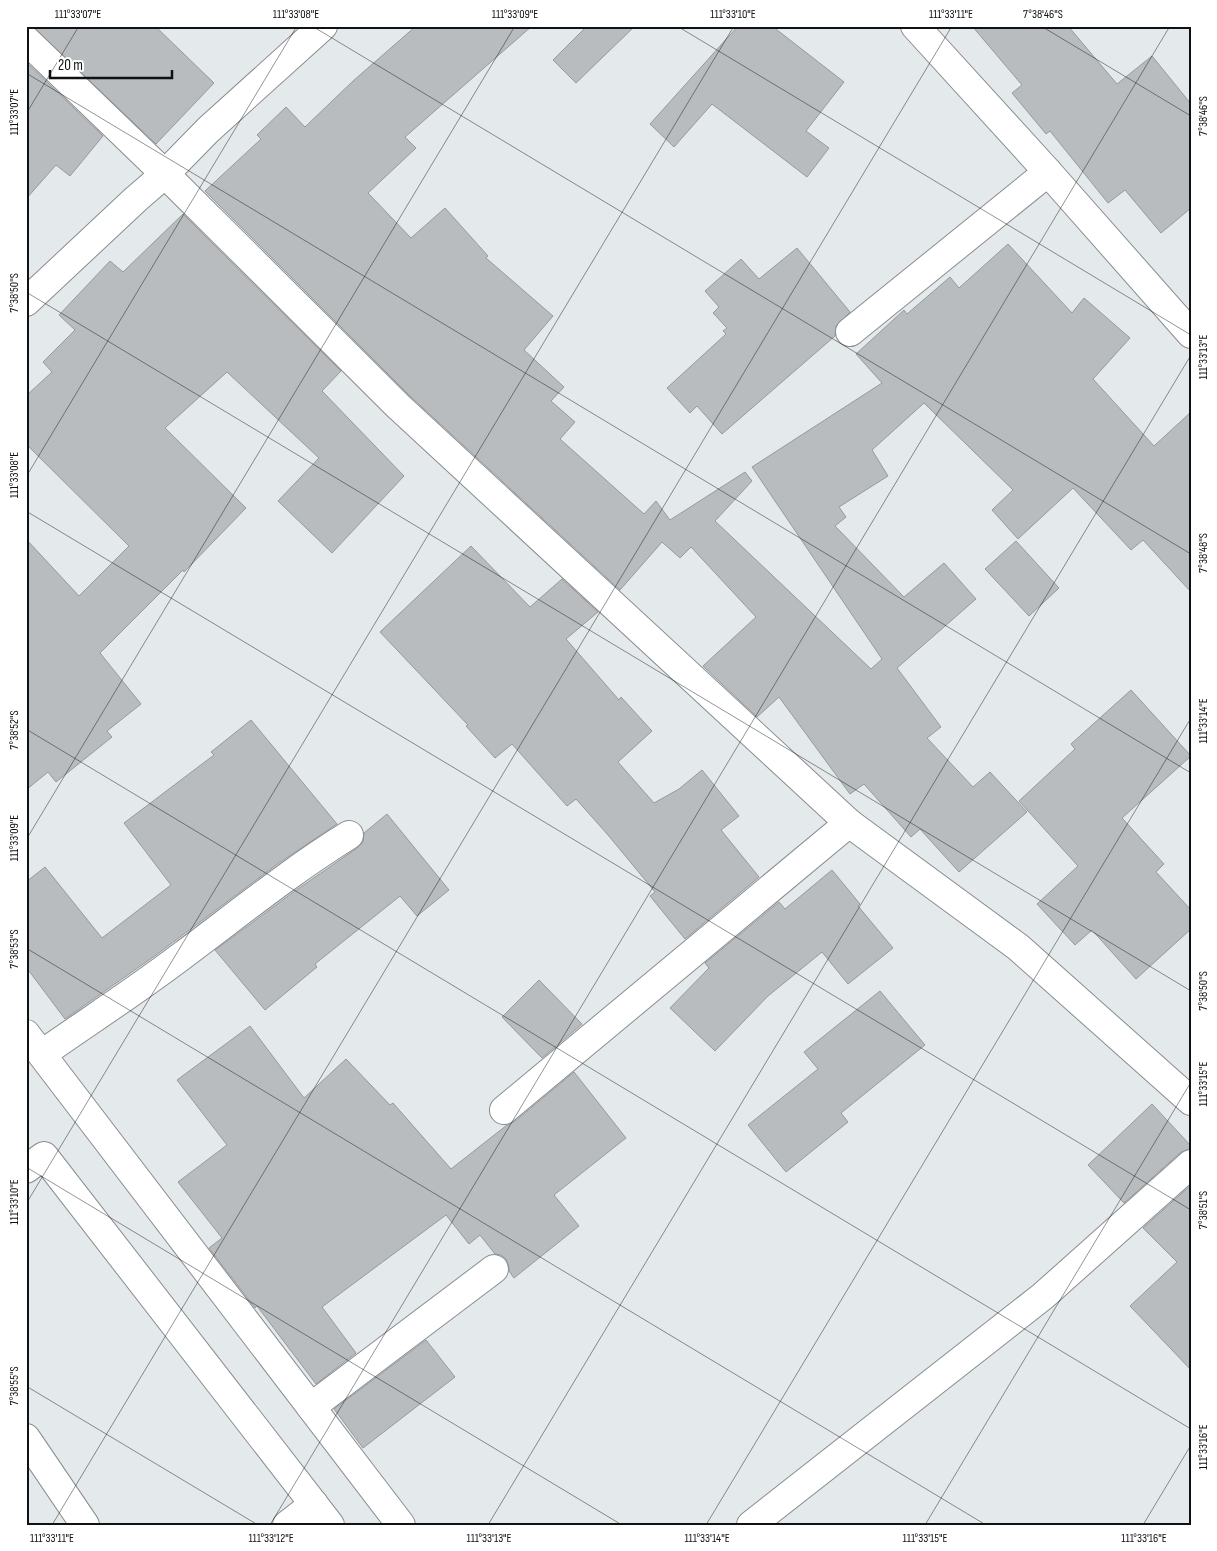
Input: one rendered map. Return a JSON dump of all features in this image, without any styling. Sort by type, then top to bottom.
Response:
[{"type":"street","points":[[26,302],[136,198],[165,174],[208,130],[323,26]]},
{"type":"street","points":[[915,26],[1048,172],[1191,334]]},
{"type":"street","points":[[26,40],[165,174],[398,406],[848,823],[1018,947],[1191,1101]]},
{"type":"street","points":[[850,332],[1048,172]]},
{"type":"street","points":[[504,1110],[848,823]]},
{"type":"street","points":[[350,835],[319,854],[181,956],[34,1044],[401,1525]]},
{"type":"street","points":[[26,1169],[44,1156],[322,1514],[287,1525]]},
{"type":"street","points":[[751,1525],[1043,1296],[1191,1164]]},
{"type":"street","points":[[311,1407],[494,1270]]},
{"type":"street","points":[[26,1438],[85,1525]]},
{"type":"building","points":[[32,26],[155,26],[214,83],[156,144]]},
{"type":"building","points":[[416,26],[532,26],[405,137],[416,148],[368,193],[411,238],[445,208],[488,256],[486,258],[553,316],[524,350],[564,387],[551,401],[575,422],[560,439],[644,514],[656,501],[670,520],[745,472],[752,481],[715,521],[871,669],[882,659],[752,467],[882,383],[856,354],[904,310],[907,314],[950,277],[959,288],[1008,244],[1072,313],[1084,298],[1130,338],[1093,379],[1154,446],[1191,412],[1191,592],[1143,540],[1131,550],[1073,488],[1018,539],[992,510],[1013,490],[924,403],[872,450],[888,476],[839,507],[846,517],[835,526],[904,597],[944,563],[976,599],[897,668],[941,727],[927,738],[973,787],[990,772],[1027,812],[959,872],[920,829],[911,837],[864,784],[850,794],[779,697],[757,717],[703,666],[756,617],[691,547],[680,558],[662,542],[620,590],[409,395],[205,191],[261,139],[257,135],[286,107],[305,127],[353,81]]},
{"type":"building","points":[[587,26],[635,26],[576,83],[553,60]]},
{"type":"building","points":[[738,26],[772,26],[844,82],[806,131],[829,148],[807,177],[712,104],[674,147],[650,124]]},
{"type":"building","points":[[972,26],[1068,26],[1117,84],[1152,56],[1191,104],[1191,208],[1161,233],[1125,190],[1108,203],[1050,131],[1046,134],[1012,93],[1022,85]]},
{"type":"building","points":[[26,62],[103,136],[70,176],[56,165],[26,199]]},
{"type":"building","points":[[183,214],[341,371],[322,391],[404,476],[332,553],[278,501],[319,458],[227,372],[165,428],[246,508],[184,572],[183,570],[100,653],[141,704],[107,731],[112,737],[56,782],[48,772],[26,790],[26,539],[79,596],[129,546],[26,444],[26,396],[52,372],[43,362],[75,330],[59,315],[110,261],[123,272]]},
{"type":"building","points":[[797,248],[850,312],[836,326],[835,336],[722,434],[697,406],[690,413],[667,388],[726,334],[723,331],[727,328],[713,313],[719,307],[705,291],[741,259],[759,279]]},
{"type":"building","points":[[1016,541],[1059,588],[1029,616],[985,569]]},
{"type":"building","points":[[471,546],[530,607],[562,579],[598,612],[566,639],[619,700],[621,697],[652,731],[618,762],[654,803],[679,789],[702,770],[739,816],[721,830],[759,877],[685,939],[650,896],[655,892],[576,799],[567,806],[512,744],[495,758],[466,726],[468,725],[380,632]]},
{"type":"building","points":[[1131,690],[1191,756],[1122,818],[1164,864],[1156,872],[1191,910],[1191,929],[1136,979],[1092,930],[1075,945],[1037,904],[1078,866],[1019,801],[1075,749],[1071,744]]},
{"type":"building","points":[[251,720],[337,824],[276,865],[156,955],[65,1019],[26,967],[26,882],[45,867],[102,938],[171,885],[124,823],[214,755],[211,752]]},
{"type":"building","points":[[387,814],[449,890],[417,916],[400,896],[315,964],[317,967],[265,1010],[215,950],[357,848],[363,842],[364,833]]},
{"type":"building","points":[[832,870],[860,904],[858,906],[893,948],[848,984],[822,952],[768,996],[715,1051],[670,1008],[709,968],[705,963],[779,902],[785,909]]},
{"type":"building","points":[[539,980],[582,1024],[542,1058],[502,1017]]},
{"type":"building","points":[[880,991],[925,1045],[841,1113],[848,1122],[786,1172],[748,1125],[818,1069],[804,1052]]},
{"type":"building","points":[[250,1026],[304,1098],[346,1059],[390,1105],[393,1103],[451,1169],[507,1125],[514,1122],[574,1072],[626,1138],[554,1195],[579,1226],[514,1278],[509,1271],[506,1259],[501,1255],[495,1254],[480,1235],[469,1244],[446,1215],[322,1307],[356,1353],[316,1384],[257,1306],[255,1308],[209,1248],[222,1238],[178,1182],[227,1145],[177,1080]]},
{"type":"building","points":[[1152,1104],[1191,1146],[1191,1149],[1181,1152],[1124,1203],[1088,1165]]},
{"type":"building","points":[[1191,1185],[1191,1370],[1130,1306],[1177,1262],[1143,1228]]},
{"type":"building","points":[[426,1340],[455,1377],[363,1448],[334,1409]]}]
